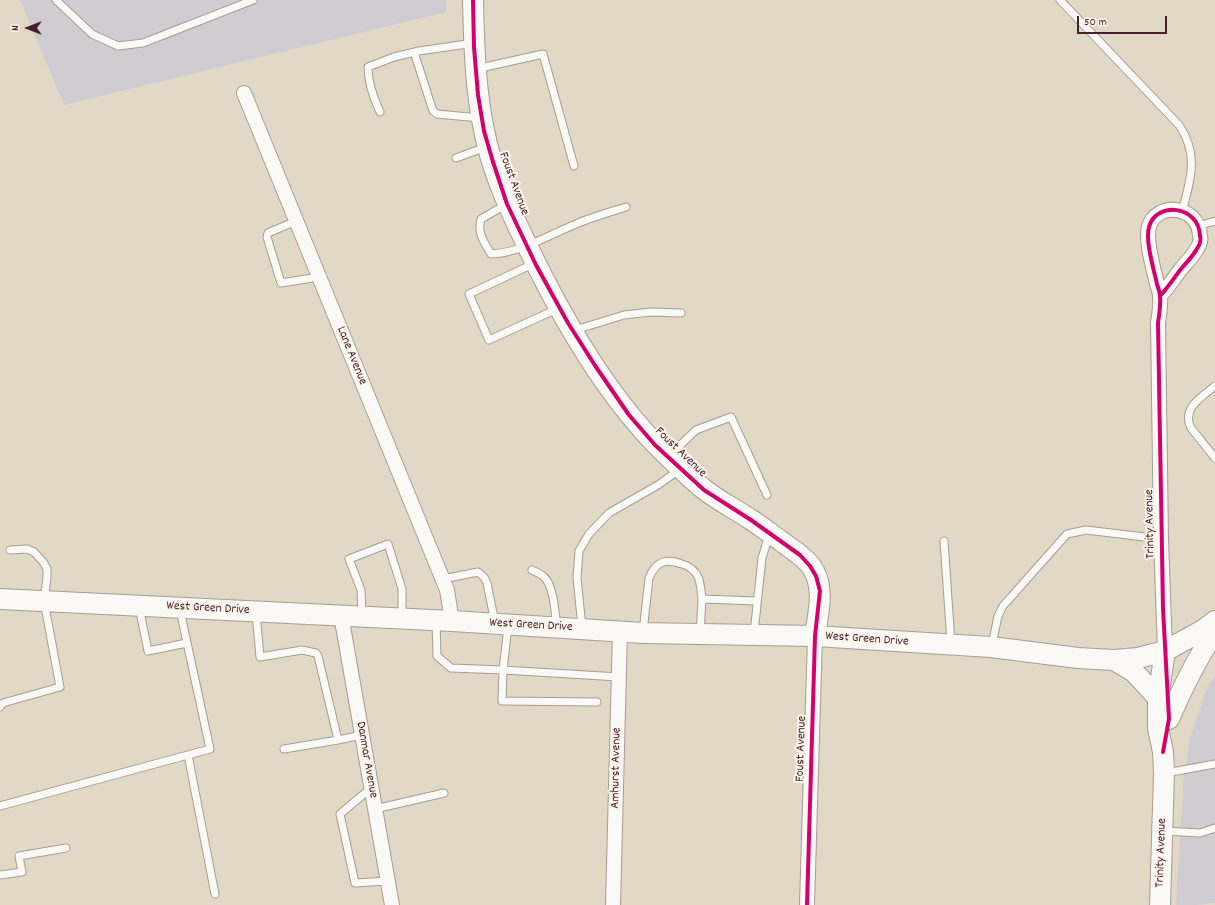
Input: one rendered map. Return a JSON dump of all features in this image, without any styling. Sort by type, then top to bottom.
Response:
[{"type":"main road","name":"Foust Avenue","points":[[473,0],[476,69],[482,118],[488,146],[507,204],[535,263],[559,308],[596,367],[629,415],[655,445],[704,490],[770,533],[800,555],[810,566],[816,576],[820,591],[815,636]]},
{"type":"main road","name":"West Green Drive","points":[[0,599],[444,620],[643,633],[815,636],[991,648],[1114,660],[1138,658],[1165,651],[1203,630],[1215,621]]},
{"type":"main road","points":[[1169,719],[1182,689],[1203,649],[1215,632]]},
{"type":"main road","name":"West Green Drive","points":[[1062,656],[1079,652],[1098,652],[1136,648],[1165,651]]},
{"type":"main road","name":"Trinity Avenue","points":[[1160,905],[1164,773],[1163,752],[1158,728],[1158,698],[1165,651]]},
{"type":"main road","name":"Trinity Avenue","points":[[1163,752],[1169,719],[1165,651]]},
{"type":"main road","points":[[1114,660],[1134,672],[1158,698]]},
{"type":"street","name":"Lane Avenue","points":[[244,93],[443,579],[447,590],[444,620]]},
{"type":"street","name":"Trinity Avenue","points":[[1165,651],[1161,539],[1158,324],[1160,296],[1148,235],[1149,226],[1158,215],[1164,211],[1182,211]]},
{"type":"street","points":[[1160,296],[1199,247],[1201,240],[1200,231],[1192,216],[1182,211]]},
{"type":"street","name":"Danmar Avenue","points":[[341,615],[392,905]]},
{"type":"street","name":"Amhurst Avenue","points":[[613,905],[620,631]]},
{"type":"street","name":"Foust Avenue","points":[[807,905],[815,636]]},
{"type":"lane","points":[[56,0],[92,34],[118,46],[144,43],[253,0]]},
{"type":"lane","points":[[1060,0],[1179,125],[1186,135],[1192,154],[1190,180],[1182,211]]},
{"type":"lane","points":[[380,112],[371,90],[368,78],[368,67],[394,57],[414,52],[474,43]]},
{"type":"lane","points":[[414,52],[433,111],[436,114],[482,118]]},
{"type":"lane","points":[[476,69],[543,54],[574,166]]},
{"type":"lane","points":[[456,158],[488,146]]},
{"type":"lane","points":[[507,204],[481,219],[479,225],[481,237],[491,254],[502,253],[527,245],[578,223],[626,207]]},
{"type":"lane","points":[[296,221],[268,233],[267,237],[281,283],[319,277]]},
{"type":"lane","points":[[1198,226],[1215,221]]},
{"type":"lane","points":[[535,263],[469,294],[489,340],[559,308]]},
{"type":"lane","points":[[573,331],[624,315],[651,312],[681,313]]},
{"type":"lane","points":[[1215,386],[1191,407],[1187,416],[1191,428],[1215,458]]},
{"type":"lane","points":[[582,629],[577,578],[579,551],[589,534],[610,513],[658,485],[675,463],[696,430],[731,417],[767,495]]},
{"type":"lane","points":[[991,648],[998,616],[1003,606],[1067,534],[1086,530],[1161,539]]},
{"type":"lane","points":[[754,635],[762,558],[770,533]]},
{"type":"lane","points":[[944,540],[951,645]]},
{"type":"lane","points":[[362,616],[361,590],[349,559],[388,544],[402,589],[402,618]]},
{"type":"lane","points":[[0,707],[3,703],[60,687],[44,601],[47,569],[39,556],[27,549],[10,550]]},
{"type":"lane","points":[[643,633],[650,578],[653,571],[660,563],[672,560],[690,567],[698,576],[702,599],[700,634]]},
{"type":"lane","points":[[532,570],[544,576],[548,584],[553,599],[557,627]]},
{"type":"lane","points":[[443,579],[478,572],[484,577],[487,583],[501,624],[503,670],[502,700],[597,702]]},
{"type":"lane","points":[[702,599],[757,601]]},
{"type":"lane","points":[[139,606],[148,651],[187,643]]},
{"type":"lane","points":[[0,806],[210,749],[179,607]]},
{"type":"lane","points":[[255,611],[260,657],[302,650],[316,653],[318,656],[338,740]]},
{"type":"lane","points":[[444,620],[437,656],[451,668],[619,677]]},
{"type":"lane","points":[[284,749],[362,735]]},
{"type":"lane","points":[[188,755],[215,894]]},
{"type":"lane","points":[[1164,773],[1215,764]]},
{"type":"lane","points":[[372,788],[340,814],[355,883],[388,881]]},
{"type":"lane","points":[[375,809],[444,793]]},
{"type":"lane","points":[[1162,831],[1200,833],[1215,828]]},
{"type":"lane","points":[[0,875],[22,872],[19,856],[66,848]]},
{"type":"shaded area","points":[[20,0],[446,0],[446,12],[64,105]]},
{"type":"shaded area","points":[[1215,675],[1215,903],[1176,905],[1184,773],[1190,738],[1208,685]]},
{"type":"cycle path","points":[[473,0],[474,47],[478,95],[484,131],[493,162],[507,204],[536,265],[568,323],[629,415],[655,445],[704,490],[751,520],[800,555],[810,566],[816,576],[820,591],[815,636],[807,905]]},
{"type":"cycle path","points":[[1161,295],[1194,253],[1200,242],[1198,226],[1193,218],[1177,210],[1168,210],[1160,213],[1153,219],[1148,233],[1150,256],[1160,293],[1158,323],[1163,608],[1169,719],[1163,752]]}]
